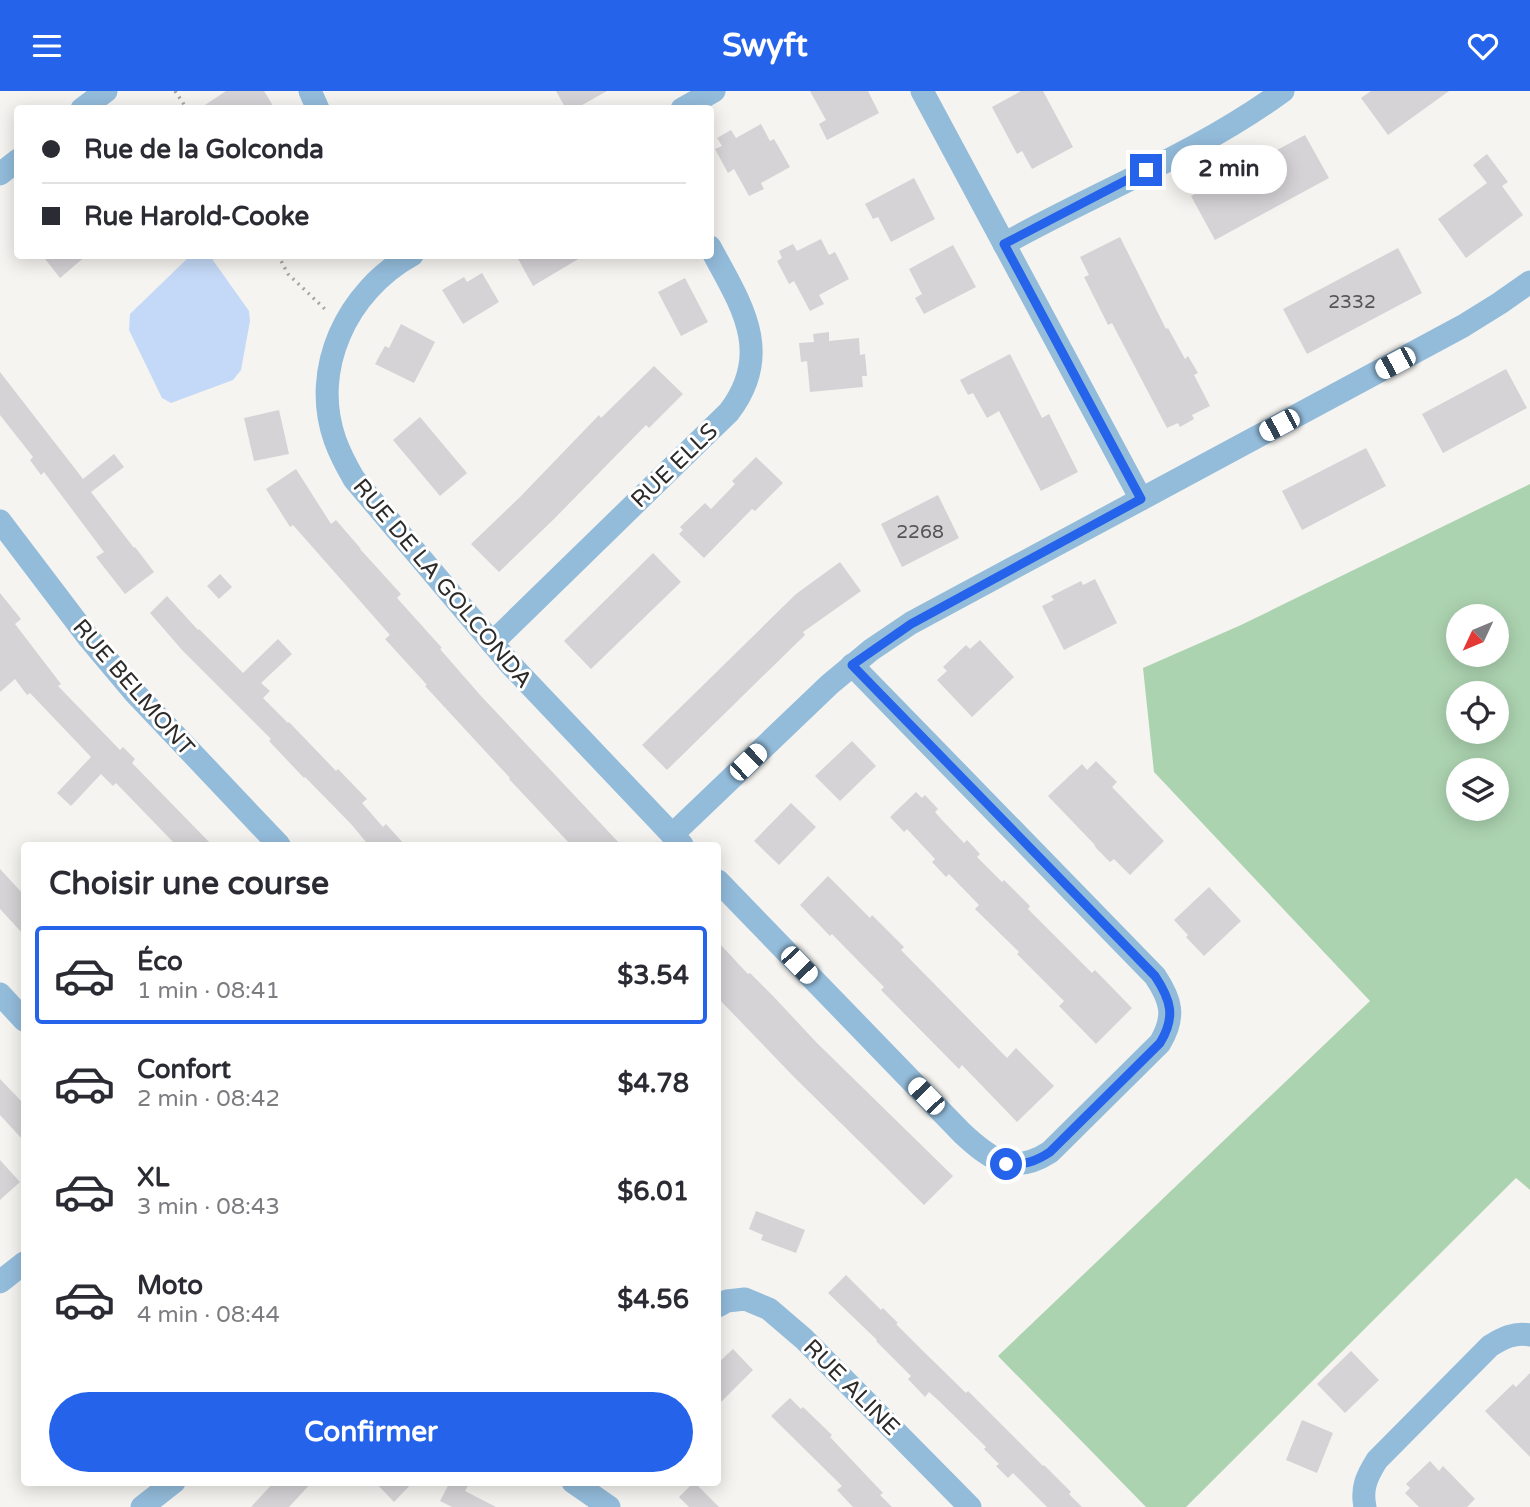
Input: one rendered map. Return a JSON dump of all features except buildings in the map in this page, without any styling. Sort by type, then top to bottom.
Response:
[{"type":"street","points":[[689,105],[714,91]]},
{"type":"street","points":[[922,91],[1141,499]]},
{"type":"street","points":[[1004,244],[1213,135],[1283,91]]},
{"type":"street","points":[[0,174],[14,163]]},
{"type":"street","name":"RUE ELLS","points":[[492,643],[729,412],[739,398],[750,365],[752,345],[749,326],[743,308],[714,254]]},
{"type":"street","name":"RUE DE LA GOLCONDA","points":[[406,259],[385,273],[354,306],[342,326],[334,348],[327,393],[334,438],[343,459],[355,479],[492,643],[677,840]]},
{"type":"street","points":[[677,840],[830,684],[852,665],[911,624],[1463,326],[1530,282]]},
{"type":"street","name":"RUE BELMONT","points":[[0,520],[135,693],[276,842]]},
{"type":"street","points":[[721,884],[962,1133],[992,1158],[1006,1164],[1022,1165],[1050,1152],[1160,1043],[1168,1030],[1171,1016],[1169,1002],[1155,976],[852,665]]},
{"type":"street","points":[[0,994],[21,1017]]},
{"type":"street","points":[[0,1282],[21,1265]]},
{"type":"street","name":"RUE ALINE","points":[[721,1304],[745,1299],[769,1309],[804,1339],[970,1507]]},
{"type":"street","points":[[1366,1507],[1366,1478],[1377,1460],[1490,1346],[1506,1337],[1522,1333],[1530,1335]]},
{"type":"street","points":[[142,1507],[169,1486]]},
{"type":"street","points":[[579,1486],[609,1507]]},
{"type":"path","points":[[280,259],[288,274],[342,326]]},
{"type":"green space","points":[[1530,484],[1530,1190],[1516,1178],[1186,1507],[1146,1507],[998,1356],[1370,1001],[1154,772],[1143,668],[1241,625]]},
{"type":"water","points":[[187,259],[212,259],[249,311],[250,321],[241,370],[233,380],[171,403],[162,398],[129,330],[130,314]]},
{"type":"route","points":[[1006,1164],[1022,1165],[1050,1152],[1160,1043],[1168,1030],[1171,1016],[1169,1002],[1155,976],[852,665],[911,624],[1141,499],[1004,244],[1146,170]]}]
